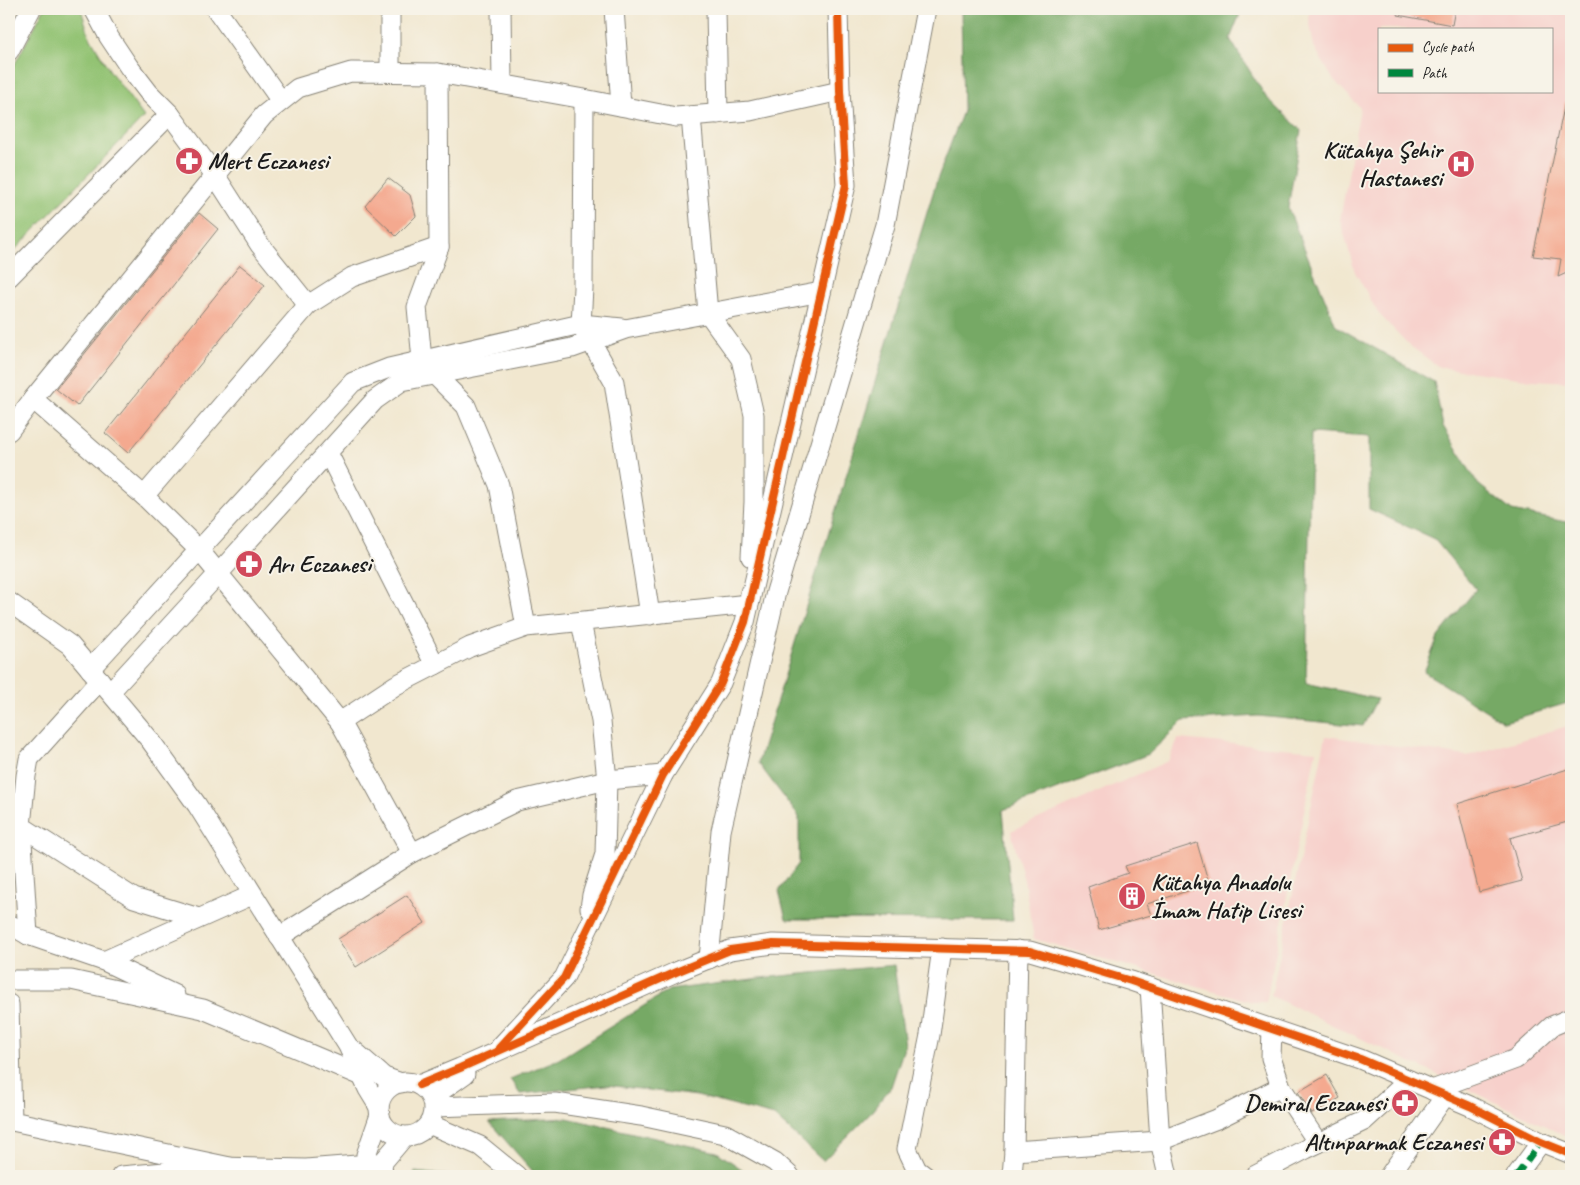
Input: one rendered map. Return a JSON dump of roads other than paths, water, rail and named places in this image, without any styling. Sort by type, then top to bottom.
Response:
[{"type":"street","points":[[9,51],[31,9]]},
{"type":"street","points":[[94,9],[109,37],[129,67],[149,93],[170,114],[215,175],[260,245],[308,305]]},
{"type":"street","points":[[216,9],[281,101]]},
{"type":"street","points":[[390,9],[390,72]]},
{"type":"street","points":[[501,9],[502,84]]},
{"type":"street","points":[[614,9],[620,106]]},
{"type":"street","points":[[716,9],[718,114]]},
{"type":"street","points":[[495,1052],[564,978],[663,775],[722,683],[745,622],[846,185],[840,91],[838,9]]},
{"type":"street","points":[[709,959],[723,821],[776,592],[885,225],[926,9]]},
{"type":"street","points":[[9,431],[264,115],[298,88],[351,72],[438,72],[676,117],[750,111],[840,91]]},
{"type":"street","points":[[438,72],[440,247],[417,307],[422,360],[466,406],[499,485],[526,627]]},
{"type":"street","points":[[584,99],[581,324],[614,382],[650,614]]},
{"type":"street","points":[[9,277],[170,114]]},
{"type":"street","points":[[691,116],[708,313],[741,359],[754,415],[754,502],[749,604]]},
{"type":"street","points":[[144,496],[308,305],[352,277],[440,247]]},
{"type":"street","points":[[100,680],[218,574],[375,400],[402,381],[572,348],[625,329],[821,292]]},
{"type":"street","points":[[28,935],[16,853],[22,826],[24,790],[29,759],[100,680],[199,550],[353,382],[388,368],[581,324],[625,329]]},
{"type":"street","points":[[33,399],[144,496],[199,550],[340,722],[412,853]]},
{"type":"street","points":[[328,453],[435,665]]},
{"type":"street","points":[[9,602],[70,646],[150,740],[197,805],[348,1046],[380,1111],[383,1123],[388,1130],[404,1137],[419,1134],[423,1099]]},
{"type":"street","points":[[340,722],[396,685],[435,665],[470,648],[526,627],[749,604]]},
{"type":"street","points":[[581,622],[601,721],[607,780],[605,854],[592,895],[585,937]]},
{"type":"street","points":[[279,937],[412,853],[517,801],[607,780],[663,775]]},
{"type":"street","points":[[9,780],[24,790]]},
{"type":"street","points":[[22,826],[134,898],[199,918]]},
{"type":"street","points":[[104,962],[252,895]]},
{"type":"street","points":[[9,924],[28,935],[104,962],[203,1009],[362,1076]]},
{"type":"street","points":[[423,1099],[495,1052],[730,950],[773,944],[1018,950],[1030,951],[1150,987],[1360,1059],[1470,1106],[1541,1142],[1571,1154]]},
{"type":"street","points":[[925,1176],[917,1170],[907,1149],[930,1035],[942,948]]},
{"type":"street","points":[[1012,1176],[1018,950]]},
{"type":"street","points":[[9,980],[71,980],[203,1009]]},
{"type":"street","points":[[1150,987],[1160,1141],[1168,1176]]},
{"type":"street","points":[[9,1004],[12,1122],[230,1167]]},
{"type":"street","points":[[1389,1176],[1439,1093],[1516,1059],[1552,1026],[1571,1018]]},
{"type":"street","points":[[1272,1029],[1271,1058],[1281,1087],[1318,1143]]},
{"type":"street","points":[[348,1046],[384,1077],[423,1099],[517,1176]]},
{"type":"street","points":[[1254,1176],[1364,1121],[1409,1080]]},
{"type":"street","points":[[375,1170],[366,1155],[380,1111],[381,1098],[393,1086],[423,1099],[555,1103],[641,1116],[725,1134],[775,1162],[790,1176]]},
{"type":"street","points":[[1014,1151],[1160,1141],[1217,1119],[1281,1087]]},
{"type":"street","points":[[121,1176],[184,1173],[230,1167],[375,1170],[404,1137]]},
{"type":"street","points":[[1516,1176],[1541,1142]]},
{"type":"place","name":"Mert Eczanesi","points":[[189,161]]},
{"type":"place","name":"Kütahya Şehir Hastanesi","points":[[1461,164]]},
{"type":"place","name":"Arı Eczanesi","points":[[249,564]]},
{"type":"place","name":"Kütahya Anadolu İmam Hatip Lisesi","points":[[1132,896]]},
{"type":"place","name":"Demiral Eczanesi","points":[[1405,1103]]},
{"type":"place","name":"Altınparmak Eczanesi","points":[[1502,1142]]}]
